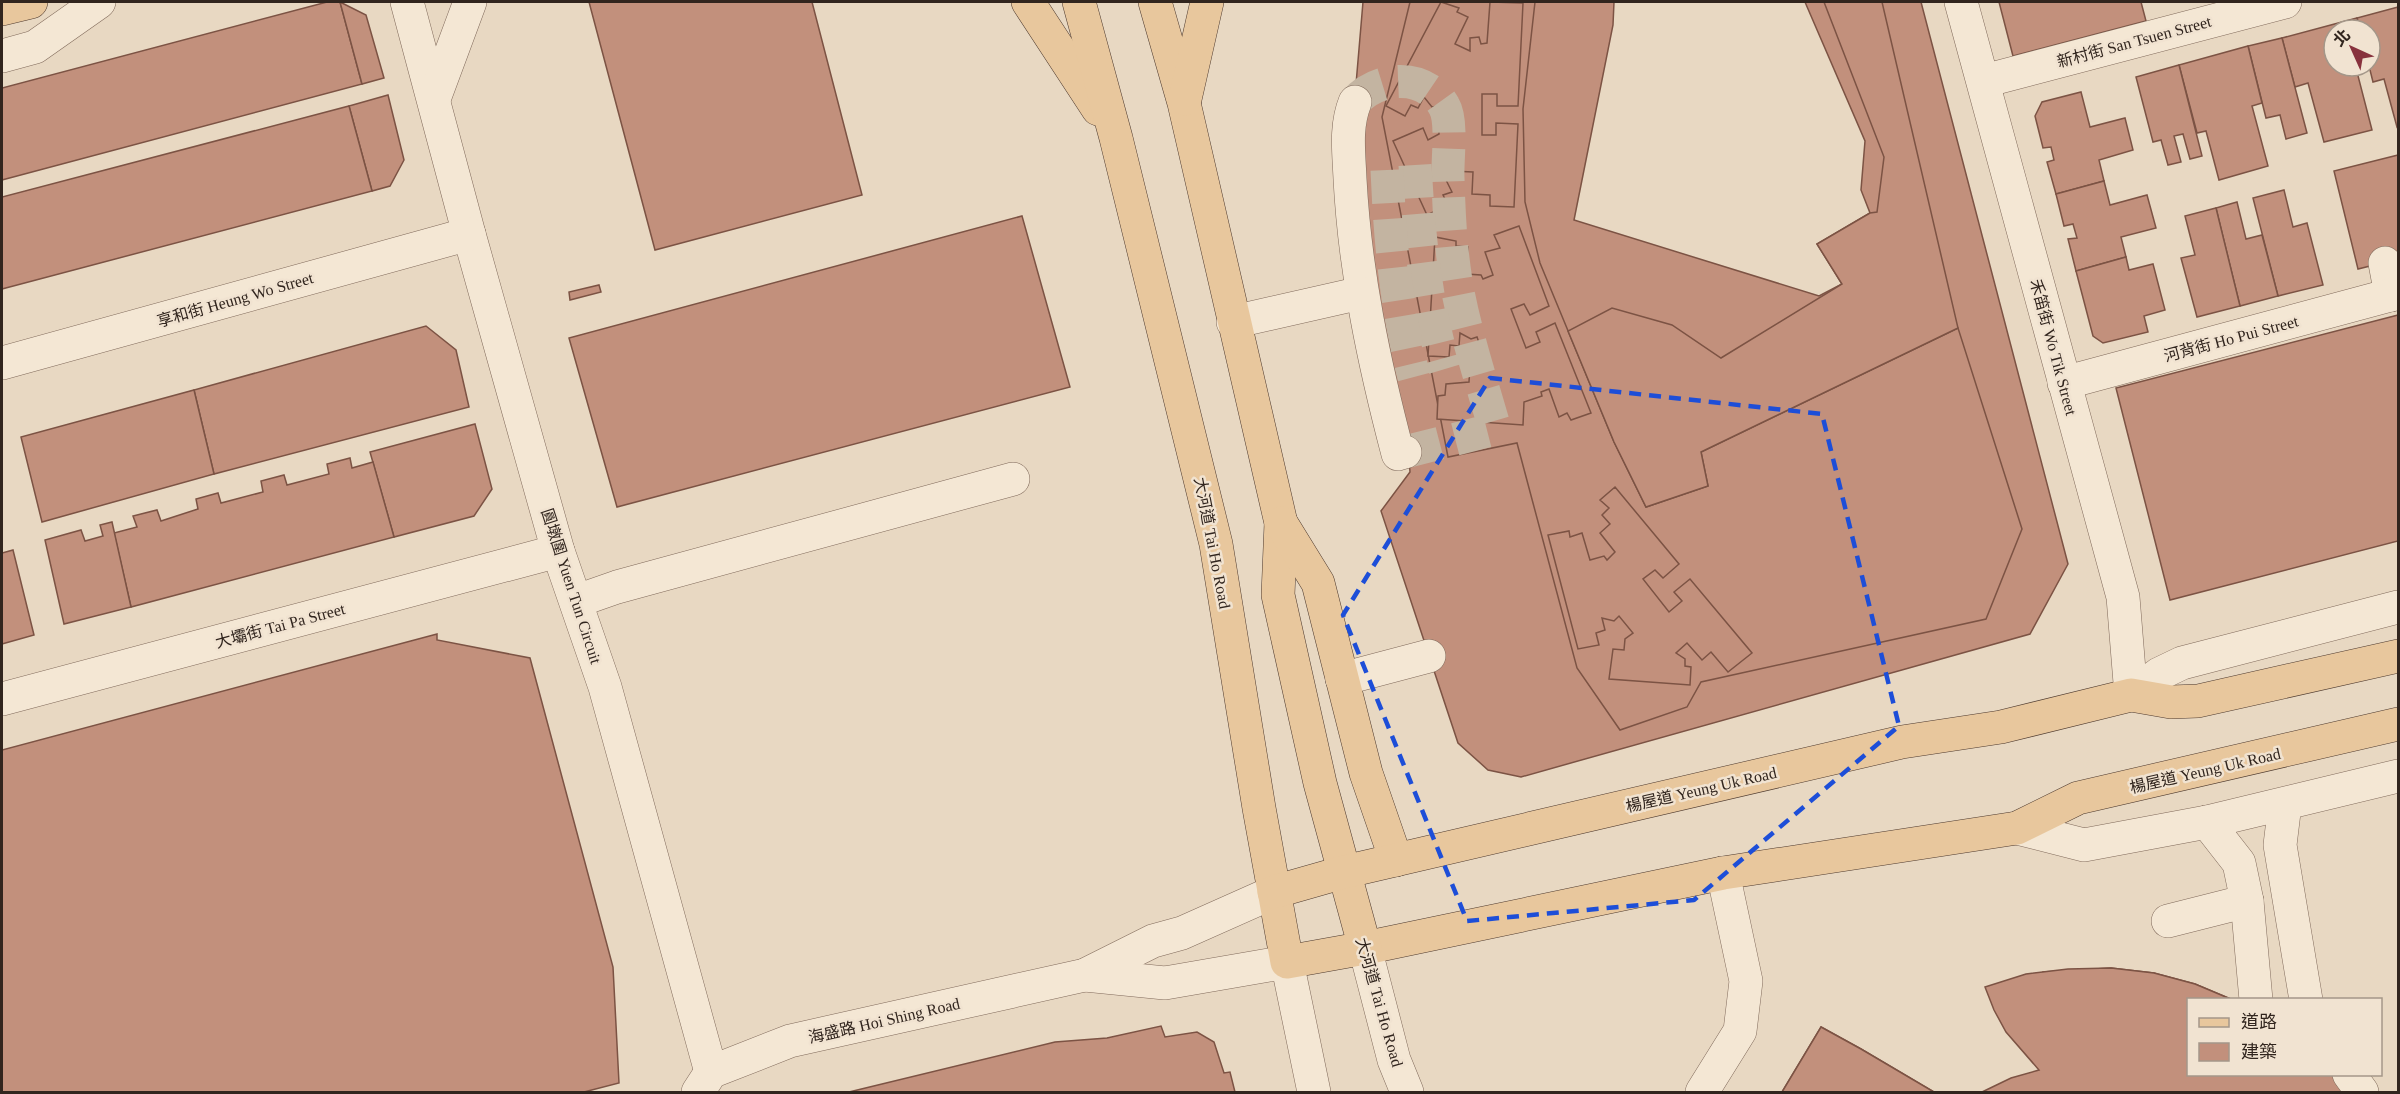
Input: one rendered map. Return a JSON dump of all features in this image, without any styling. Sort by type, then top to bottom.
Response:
[{"type":"main road","points":[[2,9],[31,2]]},
{"type":"main road","points":[[1028,2],[1116,138]]},
{"type":"main road","name":"大河道 Tai Ho Road","points":[[1078,2],[1116,138],[1216,544],[1287,962]]},
{"type":"main road","name":"大河道 Tai Ho Road","points":[[1155,2],[1184,103],[1281,523],[1278,595],[1320,783],[1365,948]]},
{"type":"main road","name":"大河道 Tai Ho Road","points":[[1184,103],[1207,2]]},
{"type":"main road","points":[[1281,523],[1318,583],[1366,772],[1396,860]]},
{"type":"main road","name":"楊屋道 Yeung Uk Road","points":[[1274,892],[1344,872],[1902,742],[2001,727],[2131,695],[2171,702],[2198,701],[2398,656]]},
{"type":"main road","name":"楊屋道 Yeung Uk Road","points":[[1287,962],[1365,948],[1723,873],[2017,828],[2078,798],[2398,724]]},
{"type":"street","points":[[2,56],[35,47],[99,2]]},
{"type":"street","name":"圓墩圍 Yuen Tun Circuit","points":[[407,2],[558,551],[605,687],[704,1082]]},
{"type":"street","points":[[434,99],[470,2]]},
{"type":"street","name":"禾笛街 Wo Tik Street","points":[[1961,2],[2123,597],[2131,695]]},
{"type":"street","name":"新村街 San Tsuen Street","points":[[1984,81],[2179,15],[2285,2]]},
{"type":"street","points":[[1355,102],[1350,115],[1348,135],[1356,174],[1361,293],[1386,384],[1398,454],[1405,452]]},
{"type":"street","name":"享和街 Heung Wo Street","points":[[2,363],[469,234]]},
{"type":"street","points":[[2385,263],[2395,294]]},
{"type":"street","points":[[1233,322],[1361,293]]},
{"type":"street","name":"河背街 Ho Pui Street","points":[[2064,383],[2395,294]]},
{"type":"street","points":[[577,601],[617,587],[1013,478]]},
{"type":"street","name":"大壩街 Tai Pa Street","points":[[2,699],[558,551]]},
{"type":"street","name":"楊屋道 Yeung Uk Road","points":[[2131,695],[2159,674],[2182,663],[2398,607]]},
{"type":"street","points":[[1342,679],[1429,656]]},
{"type":"street","name":"楊屋道 Yeung Uk Road","points":[[2017,828],[2084,845],[2207,822],[2398,776]]},
{"type":"street","points":[[2285,804],[2280,845],[2306,998]]},
{"type":"street","points":[[2207,822],[2239,863],[2247,901],[2256,998]]},
{"type":"street","points":[[1702,1092],[1740,1031],[1746,981],[1723,873]]},
{"type":"street","name":"海盛路 Hoi Shing Road","points":[[704,1082],[790,1041],[1085,975],[1153,941],[1182,933],[1274,892]]},
{"type":"street","points":[[2168,921],[2247,901]]},
{"type":"street","name":"大河道 Tai Ho Road","points":[[1365,948],[1394,1060],[1407,1092]]},
{"type":"street","name":"海盛路 Hoi Shing Road","points":[[1085,975],[1165,984],[1287,962]]},
{"type":"street","name":"大河道 Tai Ho Road","points":[[1287,962],[1314,1092]]},
{"type":"street","points":[[2350,1076],[2362,1092]]},
{"type":"highlighted area","points":[[1490,378],[1822,414],[1899,726],[1694,900],[1467,921],[1343,615]]},
{"type":"building","points":[[327,2],[340,2],[362,84],[2,180],[2,88]]},
{"type":"building","points":[[340,2],[366,15],[384,78],[362,84]]},
{"type":"building","points":[[589,2],[812,2],[862,195],[655,250]]},
{"type":"building","points":[[1363,2],[1614,2],[1613,25],[1574,220],[1819,296],[1842,284],[1817,244],[1870,213],[1861,190],[1865,141],[1805,2],[1921,2],[2068,564],[2030,634],[1521,777],[1488,770],[1458,743],[1381,511],[1410,472],[1407,431],[1374,281],[1355,96]]},
{"type":"building","points":[[1410,2],[1535,2],[1523,109],[1525,202],[1540,263],[1614,442],[1646,507],[1708,486],[1701,452],[1958,328],[2022,529],[1986,619],[1701,682],[1687,707],[1620,730],[1577,668],[1517,443],[1448,457],[1382,117]]},
{"type":"building","points":[[1441,2],[1459,8],[1457,12],[1468,17],[1455,44],[1470,51],[1470,38],[1479,37],[1481,44],[1487,43],[1490,2],[1523,3],[1518,106],[1497,106],[1497,94],[1482,94],[1482,135],[1496,135],[1496,123],[1518,124],[1514,207],[1490,206],[1490,195],[1472,194],[1473,172],[1452,171],[1455,177],[1446,180],[1452,192],[1443,195],[1448,205],[1427,215],[1393,141],[1423,128],[1428,140],[1439,134],[1439,106],[1432,107],[1424,97],[1418,108],[1411,105],[1405,116],[1386,106]]},
{"type":"building","points":[[1824,2],[1882,2],[1958,328],[1701,452],[1708,486],[1646,507],[1614,442],[1568,331],[1612,308],[1672,325],[1721,358],[1842,284],[1817,244],[1870,213],[1877,212],[1884,157]]},
{"type":"building","points":[[1999,2],[2141,2],[2146,21],[2013,56]]},
{"type":"building","points":[[2398,7],[2397,127],[2384,79],[2373,82],[2372,78],[2382,78],[2382,18],[2357,18]]},
{"type":"building","points":[[2322,27],[2322,78],[2359,78],[2372,130],[2324,142],[2308,83],[2295,87],[2282,38]]},
{"type":"building","points":[[2282,38],[2307,133],[2286,139],[2280,115],[2266,118],[2248,46]]},
{"type":"building","points":[[2248,46],[2262,103],[2252,106],[2268,166],[2219,180],[2206,131],[2197,133],[2179,65]]},
{"type":"building","points":[[2179,65],[2202,156],[2190,159],[2183,134],[2174,136],[2181,162],[2168,165],[2161,140],[2153,142],[2136,77]]},
{"type":"building","points":[[2081,92],[2090,127],[2125,118],[2133,150],[2099,160],[2104,181],[2056,194],[2047,162],[2054,160],[2051,147],[2043,148],[2035,116],[2042,102]]},
{"type":"building","points":[[388,95],[404,160],[390,186],[372,191],[349,106]]},
{"type":"building","points":[[349,106],[372,191],[2,289],[2,197]]},
{"type":"building","points":[[2398,155],[2398,259],[2358,269],[2334,171]]},
{"type":"building","points":[[2104,181],[2110,205],[2147,195],[2156,228],[2121,237],[2126,257],[2076,271],[2068,239],[2077,238],[2073,224],[2064,226],[2056,194]]},
{"type":"building","points":[[2284,190],[2293,227],[2307,223],[2323,285],[2278,296],[2253,198]]},
{"type":"building","points":[[2237,202],[2246,239],[2262,235],[2278,296],[2240,306],[2216,208]]},
{"type":"building","points":[[2216,208],[2240,306],[2197,317],[2181,258],[2195,255],[2185,216]]},
{"type":"building","points":[[1022,216],[1070,387],[617,507],[569,338]]},
{"type":"building","points":[[1519,226],[1549,306],[1530,315],[1524,304],[1511,309],[1526,348],[1540,342],[1536,332],[1555,323],[1591,413],[1571,420],[1567,413],[1559,417],[1549,389],[1541,392],[1542,396],[1524,402],[1523,425],[1437,419],[1438,396],[1445,395],[1446,384],[1469,382],[1470,365],[1487,366],[1477,337],[1471,339],[1460,333],[1459,346],[1450,345],[1449,357],[1428,356],[1435,237],[1456,241],[1456,246],[1468,247],[1466,274],[1481,275],[1483,279],[1493,275],[1485,252],[1500,248],[1494,235]]},
{"type":"building","points":[[2126,257],[2129,270],[2153,264],[2165,310],[2144,316],[2148,332],[2103,343],[2093,336],[2076,271]]},
{"type":"building","points":[[599,285],[601,292],[570,300],[569,292]]},
{"type":"building","points":[[2398,315],[2398,541],[2170,600],[2116,388]]},
{"type":"building","points":[[426,326],[456,350],[469,407],[214,474],[194,390]]},
{"type":"building","points":[[194,390],[214,474],[42,522],[21,437]]},
{"type":"building","points":[[475,424],[492,489],[474,516],[394,537],[370,452]]},
{"type":"building","points":[[350,458],[352,468],[373,462],[394,537],[131,607],[114,533],[137,527],[133,516],[157,510],[161,521],[198,509],[196,499],[218,493],[221,503],[263,492],[261,481],[284,475],[287,485],[329,474],[327,464]]},
{"type":"building","points":[[1615,487],[1679,564],[1663,578],[1655,570],[1643,579],[1669,612],[1682,601],[1674,592],[1690,579],[1752,653],[1728,672],[1711,652],[1702,660],[1687,643],[1676,653],[1685,659],[1685,666],[1691,667],[1690,685],[1609,679],[1613,649],[1624,650],[1625,639],[1633,633],[1619,616],[1614,621],[1602,618],[1605,630],[1596,633],[1599,645],[1578,649],[1548,535],[1569,531],[1570,537],[1582,533],[1590,560],[1604,556],[1607,560],[1615,552],[1600,533],[1610,524],[1602,515],[1609,508],[1600,500]]},
{"type":"building","points":[[112,522],[131,607],[64,624],[45,540],[81,530],[85,541],[103,536],[100,525]]},
{"type":"building","points":[[13,550],[34,635],[2,644],[2,553]]},
{"type":"building","points":[[437,634],[437,640],[530,658],[613,967],[619,1083],[584,1092],[2,1092],[2,750]]},
{"type":"building","points":[[2111,968],[2154,973],[2195,984],[2228,998],[2187,998],[2187,1076],[2334,1076],[2346,1092],[2168,1092],[2138,1083],[2093,1078],[2049,1082],[2043,972]]},
{"type":"building","points":[[2111,968],[2154,973],[2195,984],[2228,998],[2187,998],[2187,1076],[2334,1076],[2346,1092],[1982,1092],[2011,1078],[2039,1070],[2006,1032],[1985,987],[2026,974],[2068,969]]},
{"type":"building","points":[[1161,1026],[1165,1037],[1197,1032],[1214,1042],[1224,1073],[1230,1072],[1235,1092],[849,1092],[1055,1042],[1107,1038]]},
{"type":"building","points":[[1821,1027],[1861,1049],[1934,1092],[1782,1092]]},
{"type":"building","points":[[1821,1027],[1861,1049],[1934,1092],[1782,1092]]},
{"type":"tunnel","points":[[1355,102],[1364,93],[1388,83],[1413,83],[1425,87],[1436,95],[1447,113],[1449,207],[1456,278],[1470,344],[1495,429],[1405,452]]},
{"type":"tunnel","points":[[1415,165],[1424,267],[1432,318],[1445,369]]},
{"type":"tunnel","points":[[1387,170],[1395,274],[1414,377]]}]
